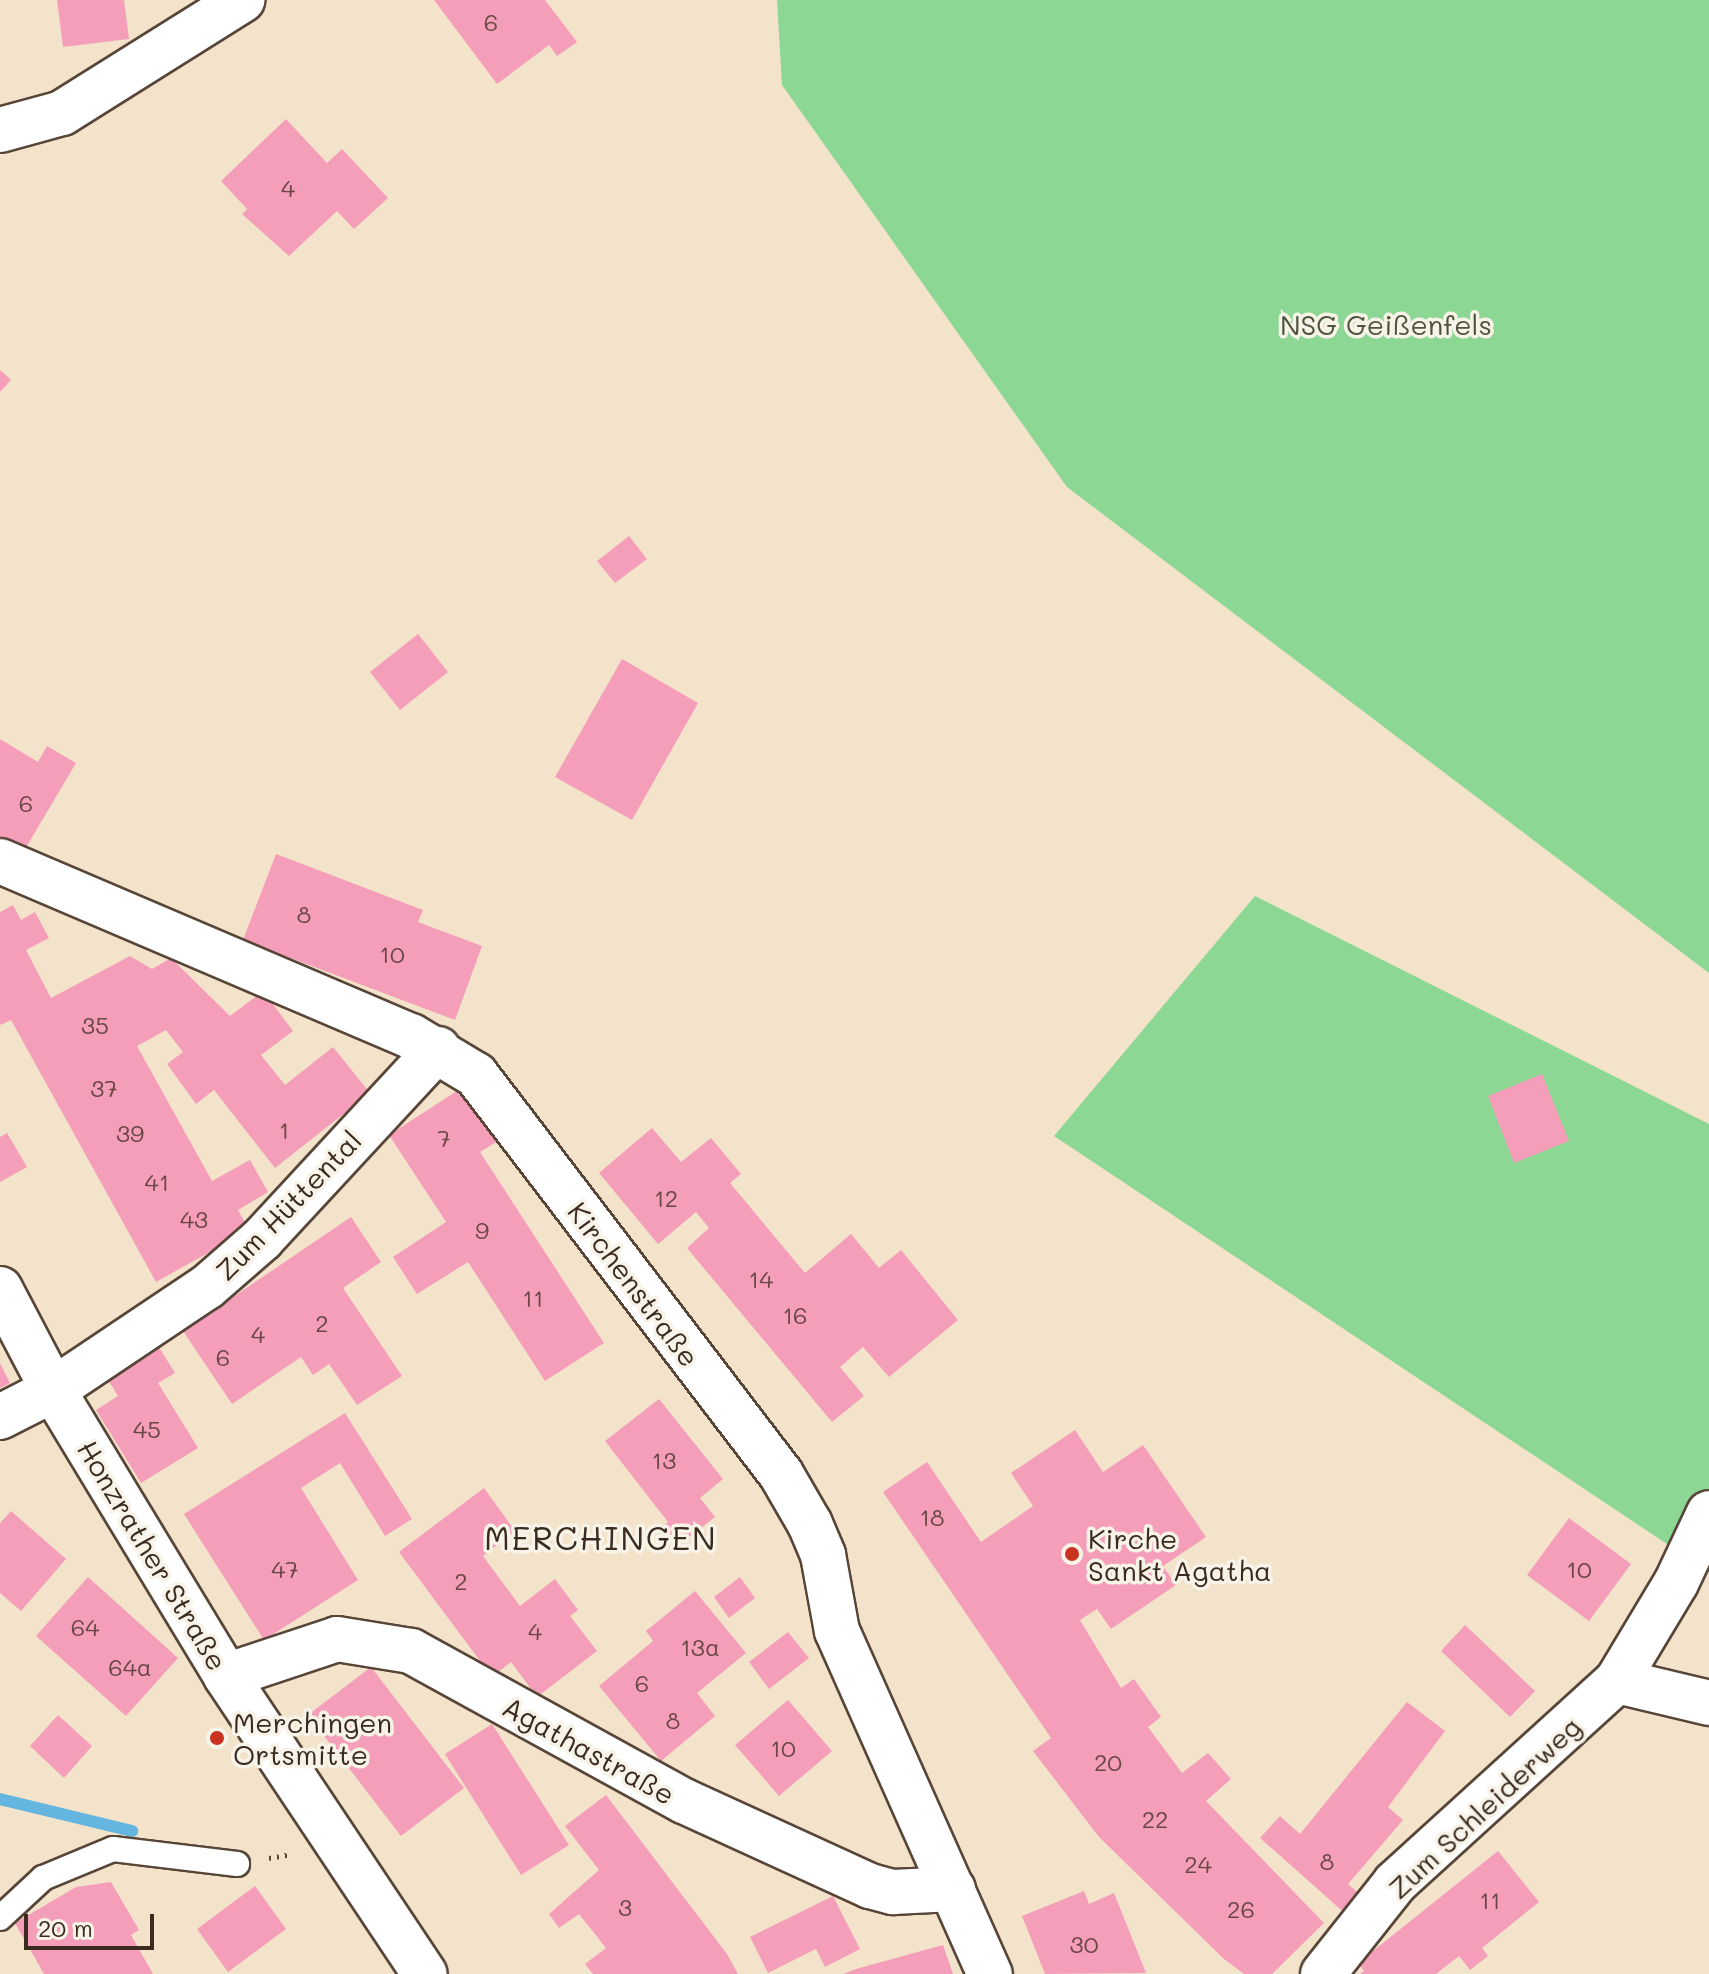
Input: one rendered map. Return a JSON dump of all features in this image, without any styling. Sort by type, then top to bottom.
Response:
[{"type":"street","points":[[0,130],[62,113],[242,0]]},
{"type":"street","name":"Kirchenstraße","points":[[0,861],[438,1049],[476,1075],[781,1474],[823,1555],[837,1631],[990,1974]]},
{"type":"street","name":"Zum Hüttental","points":[[0,1417],[53,1390],[207,1287],[262,1239],[438,1049]]},
{"type":"street","name":"Honzrather Straße","points":[[0,1289],[53,1390],[226,1676],[335,1845],[425,1974]]},
{"type":"street","name":"Zum Schleiderweg","points":[[1323,1974],[1395,1883],[1617,1681],[1676,1583],[1709,1513]]},
{"type":"street","name":"Agathastraße","points":[[226,1676],[337,1639],[411,1651],[684,1801],[870,1886],[907,1893],[953,1889]]},
{"type":"street","points":[[1617,1681],[1709,1703]]},
{"type":"lane","points":[[0,1918],[43,1878],[113,1849],[237,1864]]},
{"type":"path","points":[[237,1864],[335,1845]]},
{"type":"green space","name":"NSG Geißenfels","points":[[777,0],[1709,0],[1709,973],[1067,487],[782,85]]},
{"type":"green space","points":[[1255,896],[1709,1124],[1709,1546],[1700,1566],[1054,1136]]},
{"type":"building","points":[[57,0],[124,0],[129,39],[63,47]]},
{"type":"building","points":[[434,0],[545,0],[577,42],[557,56],[549,45],[497,84]]},
{"type":"building","points":[[286,119],[327,163],[342,149],[388,198],[354,229],[337,211],[289,256],[242,214],[247,209],[221,181]]},
{"type":"building","points":[[0,370],[11,380],[0,392]]},
{"type":"building","points":[[629,536],[647,559],[615,583],[597,561]]},
{"type":"building","points":[[418,634],[448,672],[400,710],[370,672]]},
{"type":"building","points":[[622,659],[698,703],[632,820],[555,777]]},
{"type":"building","points":[[0,739],[38,762],[47,746],[76,763],[21,856],[0,844]]},
{"type":"building","points":[[276,854],[423,910],[418,922],[482,946],[455,1020],[243,940]]},
{"type":"building","points":[[13,905],[21,920],[35,912],[49,938],[26,950],[51,998],[130,956],[152,969],[171,958],[230,1016],[263,991],[293,1031],[261,1055],[285,1085],[333,1047],[370,1093],[275,1168],[214,1090],[196,1104],[167,1064],[183,1052],[166,1030],[137,1046],[212,1181],[250,1160],[268,1192],[238,1210],[249,1230],[156,1282],[11,1020],[0,1025],[0,912]]},
{"type":"building","points":[[1542,1074],[1569,1141],[1514,1163],[1488,1096]]},
{"type":"building","points":[[463,1087],[498,1141],[480,1152],[604,1343],[545,1381],[468,1262],[417,1294],[393,1257],[446,1222],[389,1135]]},
{"type":"building","points":[[652,1128],[681,1162],[711,1138],[741,1174],[730,1183],[805,1273],[851,1234],[879,1268],[901,1250],[958,1320],[889,1377],[863,1347],[840,1367],[864,1396],[832,1422],[687,1248],[709,1228],[696,1212],[658,1244],[599,1173]]},
{"type":"building","points":[[7,1133],[27,1167],[0,1182],[0,1137]]},
{"type":"building","points":[[351,1217],[381,1262],[343,1288],[402,1376],[357,1405],[329,1364],[313,1375],[301,1357],[232,1404],[183,1331]]},
{"type":"building","points":[[157,1344],[175,1373],[158,1383],[198,1448],[141,1483],[96,1410],[118,1396],[105,1375]]},
{"type":"building","points":[[0,1363],[10,1383],[0,1388]]},
{"type":"building","points":[[659,1399],[723,1479],[700,1498],[715,1517],[679,1545],[664,1526],[668,1522],[605,1441]]},
{"type":"building","points":[[345,1413],[412,1519],[385,1536],[340,1463],[301,1488],[358,1580],[264,1640],[184,1514]]},
{"type":"building","points":[[1075,1430],[1103,1472],[1143,1445],[1206,1537],[1163,1566],[1176,1585],[1111,1629],[1097,1609],[1080,1620],[1121,1688],[1134,1679],[1161,1717],[1148,1727],[1182,1773],[1208,1753],[1231,1779],[1206,1801],[1324,1923],[1272,1974],[1244,1974],[1224,1959],[1099,1837],[1033,1751],[1051,1738],[883,1492],[927,1462],[981,1542],[1033,1506],[1011,1473]]},
{"type":"building","points":[[484,1488],[515,1531],[483,1556],[520,1606],[555,1579],[578,1610],[570,1616],[597,1651],[537,1697],[511,1662],[492,1677],[399,1552]]},
{"type":"building","points":[[11,1511],[66,1559],[21,1611],[0,1593],[0,1523]]},
{"type":"building","points":[[1569,1518],[1631,1564],[1589,1621],[1527,1575]]},
{"type":"building","points":[[88,1577],[178,1658],[126,1716],[36,1636]]},
{"type":"building","points":[[740,1577],[755,1598],[729,1618],[714,1597]]},
{"type":"building","points":[[695,1591],[746,1653],[697,1693],[715,1716],[661,1761],[599,1686],[653,1641],[646,1631]]},
{"type":"building","points":[[1465,1625],[1535,1691],[1510,1717],[1441,1651]]},
{"type":"building","points":[[788,1632],[809,1658],[769,1689],[749,1662]]},
{"type":"building","points":[[371,1667],[464,1788],[401,1836],[308,1715]]},
{"type":"building","points":[[788,1700],[832,1751],[779,1796],[735,1745]]},
{"type":"building","points":[[1407,1702],[1445,1731],[1388,1807],[1403,1820],[1348,1884],[1364,1898],[1348,1916],[1260,1838],[1280,1816],[1300,1834]]},
{"type":"building","points":[[58,1715],[92,1746],[64,1778],[30,1746]]},
{"type":"building","points":[[492,1724],[569,1845],[521,1875],[445,1754]]},
{"type":"building","points":[[606,1795],[727,1954],[738,1974],[593,1974],[585,1964],[606,1948],[579,1914],[559,1928],[549,1914],[599,1870],[565,1826]]},
{"type":"building","points":[[1498,1851],[1539,1902],[1482,1948],[1488,1956],[1470,1970],[1459,1956],[1436,1974],[1360,1974],[1364,1971],[1358,1963]]},
{"type":"building","points":[[111,1882],[139,1930],[131,1935],[153,1974],[44,1974],[15,1923],[76,1887]]},
{"type":"building","points":[[255,1886],[286,1929],[228,1972],[197,1929]]},
{"type":"building","points":[[1084,1891],[1089,1904],[1114,1893],[1146,1973],[1045,1974],[1022,1916]]},
{"type":"building","points":[[833,1896],[860,1949],[825,1967],[816,1949],[768,1973],[750,1937]]},
{"type":"building","points":[[943,1945],[953,1974],[843,1974],[856,1969]]},
{"type":"waterway","points":[[0,1799],[132,1831]]},
{"type":"place","name":"Kirche Sankt Agatha","points":[[1072,1554]]},
{"type":"place","name":"Merchingen Ortsmitte","points":[[217,1738]]},
{"type":"district","name":"MERCHINGEN","points":[[601,1537]]}]
